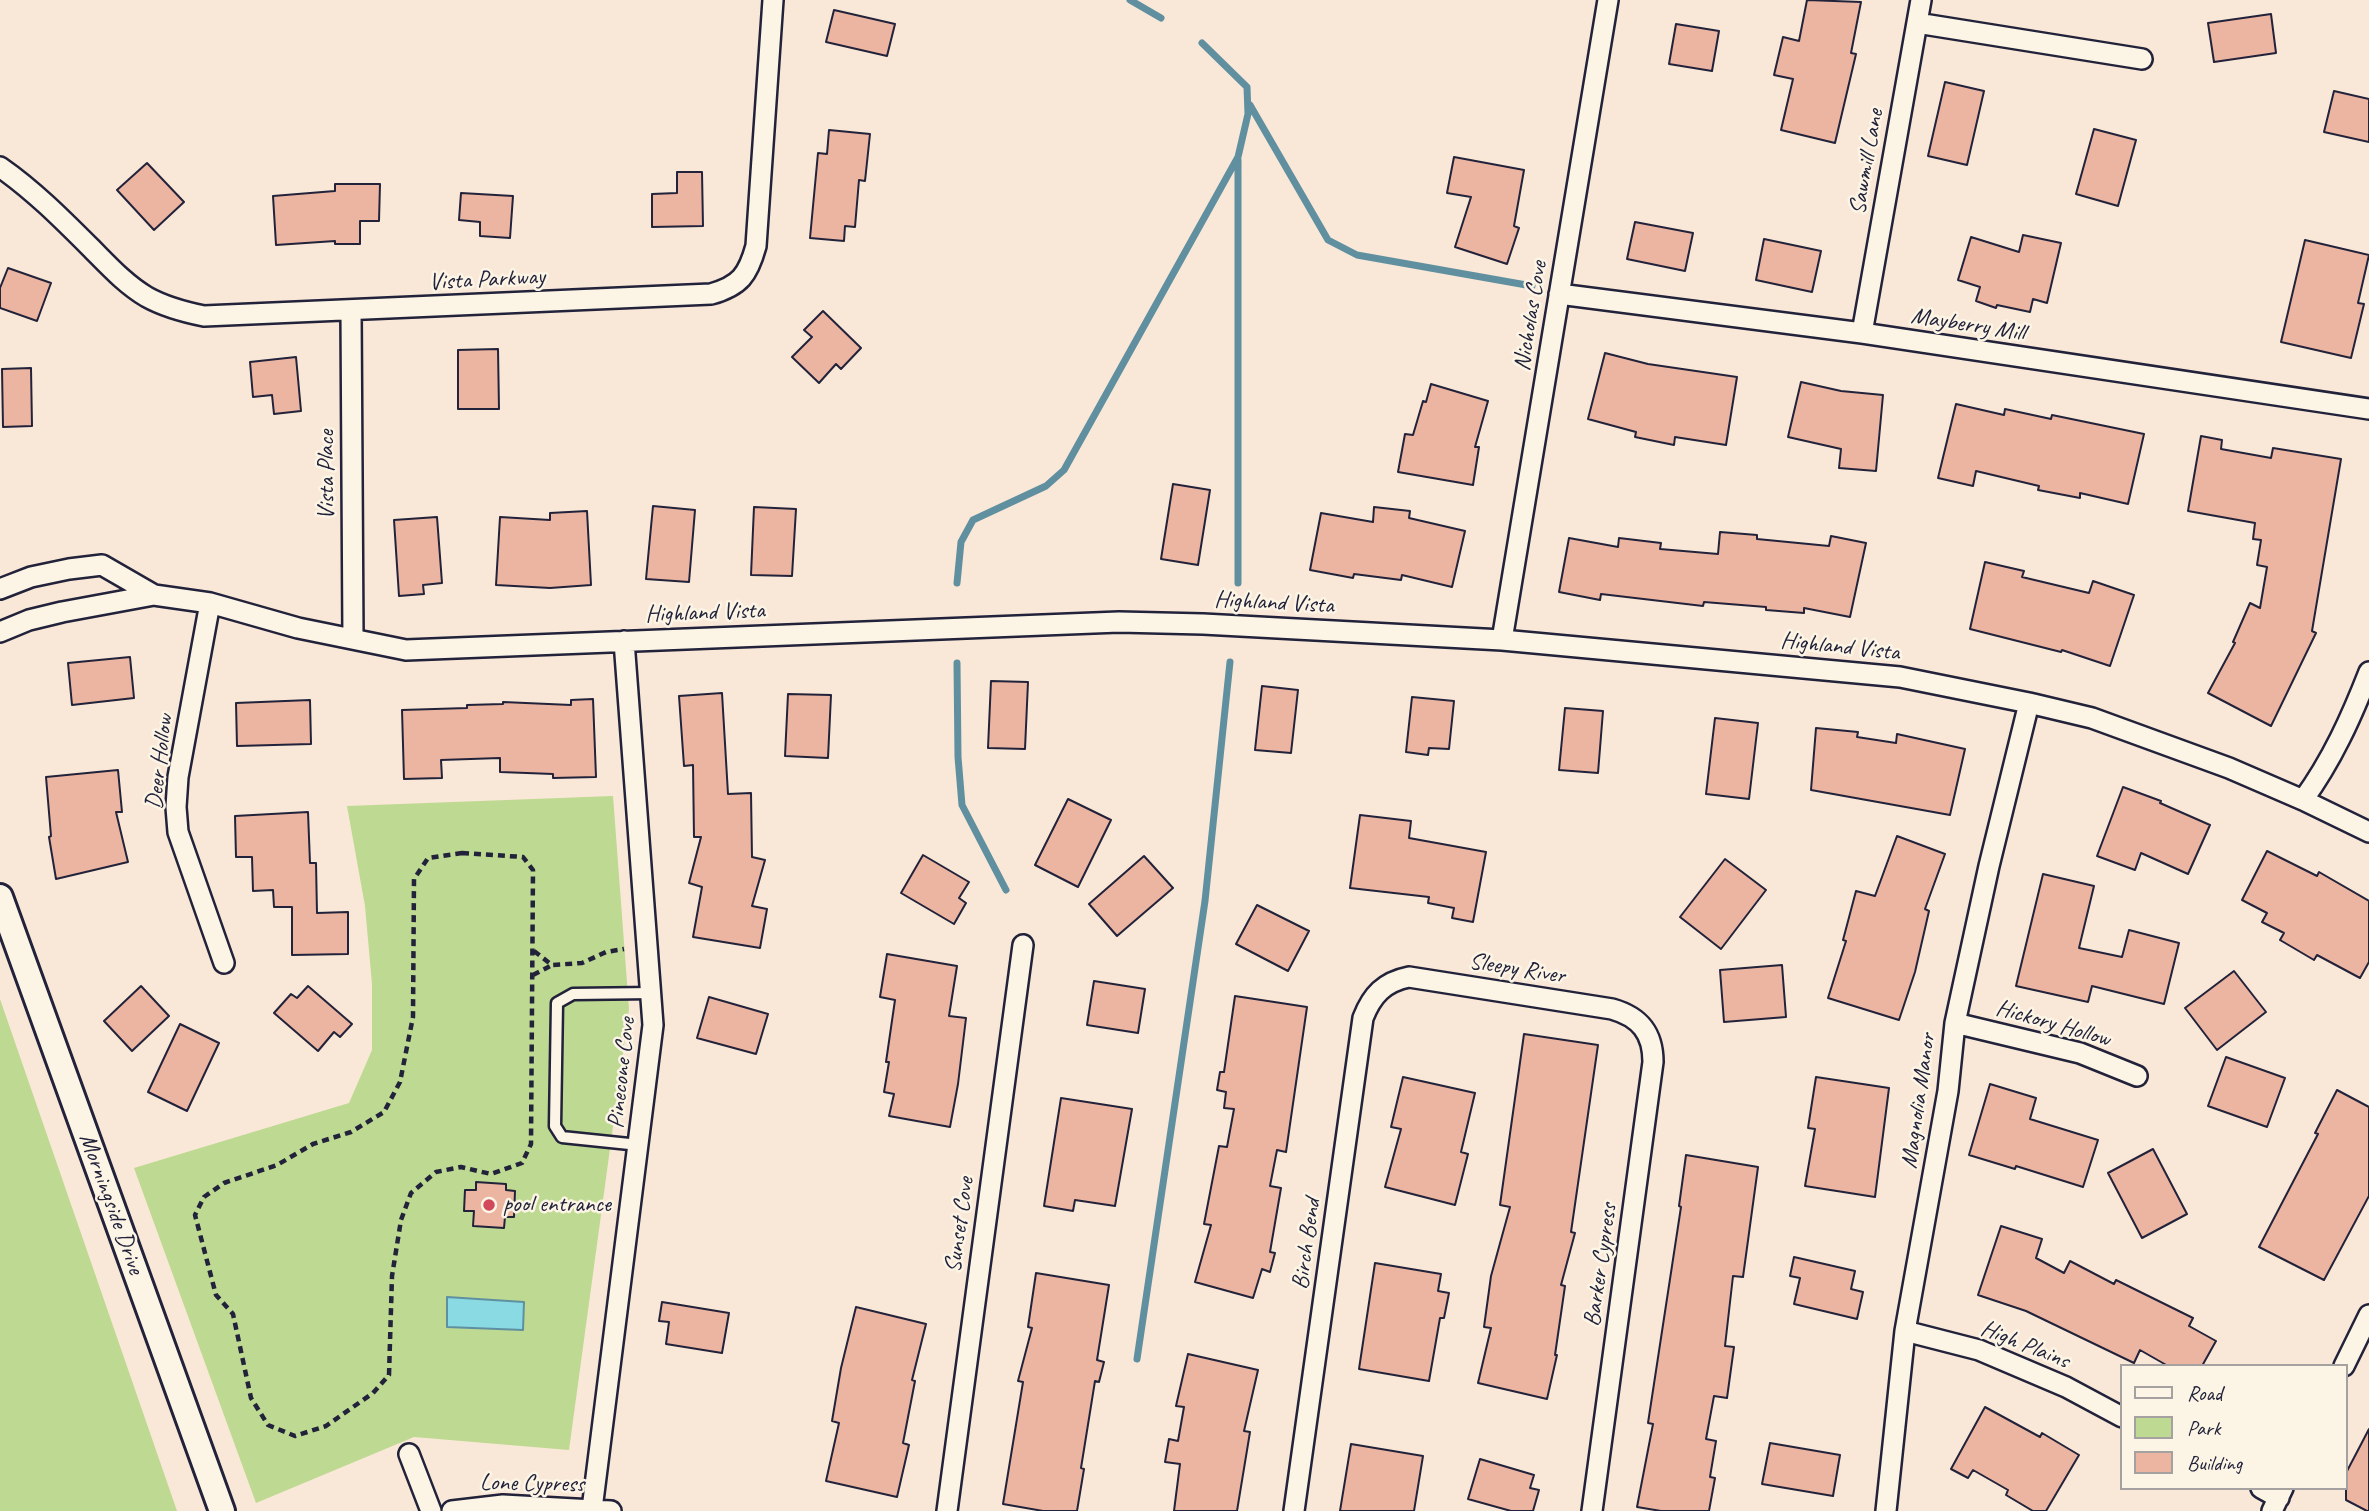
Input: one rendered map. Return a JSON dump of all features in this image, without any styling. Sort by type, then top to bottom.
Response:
[{"type":"street","name":"Vista Parkway","points":[[0,167],[49,206],[125,282],[147,297],[176,310],[204,316],[711,294],[727,290],[741,280],[756,246],[774,0]]},
{"type":"street","name":"Nicholas Cove","points":[[1502,640],[1608,0]]},
{"type":"street","name":"Sawmill Lane","points":[[1862,333],[1921,0]]},
{"type":"street","points":[[1917,23],[2142,59]]},
{"type":"street","name":"Mayberry Mill","points":[[1559,294],[1862,333],[2369,409]]},
{"type":"street","name":"Vista Place","points":[[351,310],[354,639]]},
{"type":"street","name":"Highland Vista","points":[[0,589],[31,577],[102,565],[154,595]]},
{"type":"street","name":"Highland Vista","points":[[0,632],[29,620],[62,612],[154,595],[210,603],[298,628],[406,650],[1119,622],[1502,640],[1899,677],[2028,703],[2092,718],[2229,768],[2369,832]]},
{"type":"street","name":"Deer Hollow","points":[[210,603],[178,777],[176,807],[178,832],[185,857],[224,963]]},
{"type":"street","name":"Pinecone Cove","points":[[602,1510],[652,1038],[652,993],[624,640]]},
{"type":"street","points":[[2303,800],[2324,770],[2351,719],[2369,672]]},
{"type":"street","name":"Magnolia Manor","points":[[1886,1511],[1905,1331],[1948,1091],[1955,1023],[2028,703]]},
{"type":"street","name":"Morningside Drive","points":[[0,897],[222,1511]]},
{"type":"street","name":"Sunset Cove","points":[[947,1511],[1023,945]]},
{"type":"street","name":"Sleepy River","points":[[1380,989],[1394,980],[1409,977],[1612,1009],[1634,1018],[1644,1027]]},
{"type":"street","name":"Birch Bend","points":[[1294,1511],[1363,1018],[1369,1002],[1380,989]]},
{"type":"street","name":"Hickory Hollow","points":[[1955,1023],[2080,1052],[2137,1076]]},
{"type":"street","name":"Barker Cypress","points":[[1592,1511],[1653,1062],[1653,1049],[1644,1027]]},
{"type":"street","points":[[2345,1364],[2369,1315]]},
{"type":"street","name":"High Plains","points":[[1905,1331],[1979,1350],[2033,1372],[2120,1416]]},
{"type":"street","points":[[409,1454],[430,1511]]},
{"type":"street","name":"Lone Cypress","points":[[452,1511],[503,1505],[602,1510]]},
{"type":"lane","points":[[639,1145],[562,1137],[555,1126],[557,1003],[573,994],[652,993]]},
{"type":"path","points":[[462,853],[523,857],[533,870],[533,975],[531,1144],[522,1163],[491,1174],[461,1167],[436,1172],[411,1193],[401,1220],[392,1276],[389,1375],[373,1393],[326,1426],[295,1436],[268,1425],[251,1398],[233,1314],[216,1295],[195,1216],[204,1196],[223,1183],[277,1165],[313,1144],[351,1132],[384,1112],[400,1082],[412,1017],[414,879],[428,858],[462,853]]},
{"type":"path","points":[[533,975],[552,965],[582,963],[606,951],[624,949]]},
{"type":"path","points":[[533,950],[552,965]]},
{"type":"green space","points":[[613,796],[629,1009],[569,1450],[414,1437],[256,1503],[134,1168],[349,1103],[372,1050],[372,984],[365,906],[347,806]]},
{"type":"green space","points":[[0,999],[177,1511],[0,1511]]},
{"type":"water","points":[[447,1297],[524,1302],[523,1330],[447,1327]]},
{"type":"building","points":[[1807,0],[1861,2],[1851,53],[1856,54],[1835,143],[1781,130],[1793,79],[1774,75],[1783,37],[1799,41]]},
{"type":"building","points":[[834,10],[895,24],[887,56],[826,42]]},
{"type":"building","points":[[2271,14],[2276,53],[2214,62],[2208,23]]},
{"type":"building","points":[[1676,24],[1719,31],[1712,71],[1669,64]]},
{"type":"building","points":[[1945,82],[1984,91],[1967,165],[1928,156]]},
{"type":"building","points":[[2334,91],[2369,99],[2369,142],[2324,132]]},
{"type":"building","points":[[2094,129],[2136,140],[2118,206],[2076,194]]},
{"type":"building","points":[[829,130],[870,134],[865,181],[859,180],[855,227],[845,226],[844,241],[810,238],[818,153],[827,154]]},
{"type":"building","points":[[1454,157],[1524,170],[1514,226],[1519,228],[1507,264],[1455,247],[1471,197],[1447,193]]},
{"type":"building","points":[[147,163],[184,202],[154,230],[117,190]]},
{"type":"building","points":[[677,172],[702,172],[703,226],[652,227],[652,194],[677,193]]},
{"type":"building","points":[[335,184],[380,184],[379,221],[360,221],[360,244],[335,244],[335,241],[276,245],[273,196],[335,191]]},
{"type":"building","points":[[461,193],[513,196],[510,238],[480,236],[480,222],[459,220]]},
{"type":"building","points":[[1635,222],[1693,233],[1685,271],[1627,259]]},
{"type":"building","points":[[2023,235],[2061,243],[2047,303],[2033,299],[2030,312],[1997,305],[1996,308],[1976,301],[1980,287],[1958,280],[1971,237],[2019,252]]},
{"type":"building","points":[[1764,239],[1821,251],[1812,292],[1756,280]]},
{"type":"building","points":[[2305,240],[2369,255],[2358,303],[2364,304],[2351,358],[2281,342]]},
{"type":"building","points":[[8,268],[51,283],[37,321],[0,308],[0,288]]},
{"type":"building","points":[[823,311],[861,348],[841,369],[836,364],[819,383],[792,357],[812,337],[804,330]]},
{"type":"building","points":[[498,349],[499,409],[458,409],[458,350]]},
{"type":"building","points":[[1605,353],[1648,364],[1737,377],[1726,445],[1675,437],[1674,445],[1635,437],[1636,432],[1588,419]]},
{"type":"building","points":[[296,357],[301,411],[274,414],[272,395],[253,397],[250,362]]},
{"type":"building","points":[[31,368],[32,426],[3,427],[2,369]]},
{"type":"building","points":[[1801,382],[1841,391],[1883,395],[1876,471],[1839,468],[1841,449],[1788,437]]},
{"type":"building","points":[[1431,384],[1488,401],[1475,447],[1479,447],[1473,485],[1398,472],[1405,434],[1413,435]]},
{"type":"building","points":[[1956,404],[2004,415],[2005,409],[2051,419],[2052,415],[2144,434],[2128,504],[2080,493],[2080,498],[2038,490],[2039,486],[1976,471],[1973,486],[1938,478]]},
{"type":"building","points":[[2201,436],[2222,440],[2221,449],[2271,458],[2273,448],[2341,459],[2312,631],[2316,633],[2271,726],[2208,693],[2235,643],[2233,642],[2250,603],[2260,608],[2267,567],[2257,565],[2261,540],[2253,539],[2255,523],[2188,511]]},
{"type":"building","points":[[1173,484],[1210,490],[1198,565],[1161,559]]},
{"type":"building","points":[[653,506],[695,510],[689,582],[646,579]]},
{"type":"building","points":[[754,507],[796,509],[792,576],[751,575]]},
{"type":"building","points":[[1374,507],[1410,511],[1409,518],[1465,531],[1452,587],[1402,575],[1401,580],[1354,574],[1353,578],[1310,570],[1321,513],[1373,522]]},
{"type":"building","points":[[587,511],[591,585],[550,588],[496,585],[500,517],[550,520],[550,513]]},
{"type":"building","points":[[437,517],[442,583],[423,585],[424,594],[399,596],[394,520]]},
{"type":"building","points":[[1720,532],[1757,535],[1757,539],[1829,546],[1831,536],[1866,543],[1850,617],[1804,608],[1804,613],[1704,602],[1703,606],[1601,594],[1600,600],[1559,592],[1569,538],[1618,547],[1619,538],[1661,543],[1660,549],[1718,554]]},
{"type":"building","points":[[1985,562],[2024,571],[2022,577],[2089,593],[2093,581],[2134,595],[2110,666],[2062,650],[2061,652],[1970,629]]},
{"type":"building","points":[[130,657],[134,698],[72,705],[68,663]]},
{"type":"building","points":[[991,681],[1028,682],[1025,749],[988,748]]},
{"type":"building","points":[[1262,686],[1298,690],[1291,753],[1255,750]]},
{"type":"building","points":[[722,693],[728,794],[751,793],[752,857],[765,860],[752,906],[767,909],[760,948],[693,937],[702,887],[689,883],[701,837],[694,837],[693,765],[684,766],[679,696]]},
{"type":"building","points":[[788,694],[831,695],[828,758],[785,756]]},
{"type":"building","points":[[1412,697],[1454,701],[1449,749],[1429,748],[1428,755],[1406,752]]},
{"type":"building","points":[[593,699],[596,777],[553,778],[553,774],[500,772],[500,758],[441,760],[442,778],[404,779],[402,710],[467,708],[467,705],[503,702],[571,705],[571,700]]},
{"type":"building","points":[[310,700],[311,744],[237,746],[236,703]]},
{"type":"building","points":[[1565,708],[1603,711],[1598,773],[1559,770]]},
{"type":"building","points":[[1715,718],[1758,723],[1749,799],[1706,794]]},
{"type":"building","points":[[1816,728],[1858,732],[1857,737],[1896,743],[1897,734],[1965,749],[1950,815],[1811,790]]},
{"type":"building","points":[[118,770],[122,812],[116,812],[128,862],[56,879],[49,837],[46,777]]},
{"type":"building","points":[[2123,787],[2161,801],[2160,803],[2210,825],[2188,874],[2141,853],[2135,870],[2097,856]]},
{"type":"building","points":[[1068,799],[1111,820],[1078,887],[1035,865]]},
{"type":"building","points":[[308,812],[310,863],[316,863],[317,913],[348,912],[348,954],[292,955],[292,907],[274,907],[273,890],[253,891],[252,857],[236,857],[235,816]]},
{"type":"building","points":[[1360,815],[1411,821],[1409,838],[1486,852],[1473,922],[1452,918],[1454,908],[1428,903],[1429,897],[1350,888]]},
{"type":"building","points":[[1897,836],[1945,854],[1925,909],[1929,911],[1915,972],[1899,1020],[1828,998],[1846,941],[1843,940],[1856,891],[1875,896]]},
{"type":"building","points":[[2267,851],[2317,876],[2319,872],[2369,901],[2369,962],[2360,978],[2317,955],[2314,960],[2280,940],[2284,933],[2262,922],[2267,913],[2242,900]]},
{"type":"building","points":[[923,855],[969,882],[959,898],[966,903],[954,924],[901,893]]},
{"type":"building","points":[[1144,856],[1173,888],[1117,936],[1089,904]]},
{"type":"building","points":[[1725,859],[1766,890],[1721,949],[1680,917]]},
{"type":"building","points":[[2043,874],[2094,886],[2079,948],[2122,957],[2129,930],[2179,943],[2164,1004],[2092,986],[2088,1002],[2016,986]]},
{"type":"building","points":[[1257,905],[1309,931],[1288,971],[1236,944]]},
{"type":"building","points":[[887,954],[957,966],[949,1016],[966,1018],[950,1127],[889,1116],[894,1094],[884,1092],[895,1000],[880,997]]},
{"type":"building","points":[[1782,965],[1786,1017],[1724,1022],[1720,970]]},
{"type":"building","points":[[2234,971],[2266,1012],[2217,1050],[2185,1008]]},
{"type":"building","points":[[1094,981],[1145,989],[1138,1033],[1087,1025]]},
{"type":"building","points":[[141,986],[169,1016],[132,1051],[104,1021]]},
{"type":"building","points":[[308,986],[352,1024],[340,1037],[334,1032],[318,1051],[274,1013],[291,994],[297,998]]},
{"type":"building","points":[[1235,996],[1307,1007],[1286,1152],[1277,1150],[1270,1186],[1281,1188],[1270,1252],[1275,1253],[1270,1272],[1262,1269],[1253,1298],[1195,1282],[1211,1225],[1204,1224],[1219,1146],[1227,1147],[1234,1109],[1224,1108],[1226,1092],[1217,1090],[1220,1072],[1224,1072]]},
{"type":"building","points":[[709,997],[768,1014],[756,1054],[697,1038]]},
{"type":"building","points":[[180,1024],[219,1043],[187,1111],[148,1092]]},
{"type":"building","points":[[1524,1034],[1598,1045],[1571,1232],[1575,1233],[1561,1285],[1565,1286],[1557,1355],[1547,1399],[1478,1383],[1491,1328],[1484,1327],[1491,1276],[1510,1207],[1500,1205]]},
{"type":"building","points":[[2226,1057],[2285,1078],[2267,1127],[2208,1106]]},
{"type":"building","points":[[1403,1077],[1475,1093],[1461,1152],[1468,1154],[1455,1205],[1385,1187],[1401,1129],[1391,1127]]},
{"type":"building","points":[[1816,1077],[1889,1088],[1875,1197],[1805,1186],[1815,1129],[1808,1128]]},
{"type":"building","points":[[1990,1084],[2036,1098],[2030,1119],[2098,1140],[2083,1187],[2016,1166],[2015,1169],[1969,1155]]},
{"type":"building","points":[[2337,1090],[2369,1107],[2369,1196],[2324,1280],[2259,1247],[2318,1134],[2315,1133]]},
{"type":"building","points":[[1061,1098],[1132,1109],[1115,1206],[1075,1200],[1073,1211],[1044,1206]]},
{"type":"building","points":[[2153,1149],[2187,1214],[2142,1238],[2108,1173]]},
{"type":"building","points":[[1686,1155],[1758,1167],[1743,1277],[1733,1276],[1725,1346],[1734,1347],[1727,1398],[1714,1396],[1706,1439],[1716,1441],[1710,1477],[1715,1478],[1709,1511],[1661,1511],[1637,1507],[1653,1424],[1648,1423],[1681,1207]]},
{"type":"building","name":"pool entrance","points":[[476,1182],[506,1184],[506,1190],[515,1191],[514,1217],[505,1217],[504,1228],[473,1226],[474,1211],[464,1211],[465,1190],[476,1190]]},
{"type":"building","points":[[2001,1226],[2042,1239],[2036,1258],[2064,1273],[2070,1261],[2114,1284],[2116,1280],[2193,1318],[2189,1326],[2216,1341],[2203,1364],[2164,1364],[2140,1350],[2134,1363],[2026,1311],[1978,1295]]},
{"type":"building","points":[[1794,1257],[1855,1271],[1851,1289],[1863,1292],[1857,1319],[1794,1304],[1800,1278],[1790,1276]]},
{"type":"building","points":[[1375,1263],[1441,1274],[1438,1291],[1449,1293],[1444,1318],[1440,1318],[1429,1381],[1359,1369]]},
{"type":"building","points":[[1036,1273],[1109,1285],[1097,1360],[1104,1362],[1099,1382],[1095,1381],[1077,1511],[1043,1511],[1003,1504],[1023,1382],[1018,1381],[1032,1328],[1028,1327]]},
{"type":"building","points":[[662,1302],[729,1313],[722,1353],[666,1344],[669,1322],[659,1321]]},
{"type":"building","points":[[856,1307],[926,1324],[912,1380],[915,1381],[903,1443],[909,1445],[897,1497],[826,1481],[839,1423],[832,1421],[841,1368]]},
{"type":"building","points":[[1188,1354],[1258,1370],[1244,1431],[1250,1432],[1237,1511],[1174,1511],[1180,1464],[1165,1462],[1169,1439],[1178,1441],[1184,1407],[1176,1406]]},
{"type":"building","points":[[1985,1407],[2040,1437],[2042,1433],[2079,1455],[2046,1511],[2033,1511],[2006,1495],[2008,1490],[1973,1470],[1968,1478],[1951,1469]]},
{"type":"building","points":[[2369,1429],[2369,1511],[2346,1500],[2348,1469]]},
{"type":"building","points":[[1770,1443],[1840,1455],[1833,1496],[1762,1484]]},
{"type":"building","points":[[1351,1444],[1423,1456],[1414,1511],[1340,1511]]},
{"type":"building","points":[[1480,1459],[1534,1475],[1530,1488],[1539,1490],[1533,1511],[1511,1511],[1468,1499]]},
{"type":"waterway","points":[[1130,0],[1161,18]]},
{"type":"waterway","points":[[957,583],[961,542],[973,520],[1046,486],[1064,470],[1238,157],[1248,114],[1247,87],[1202,43]]},
{"type":"waterway","points":[[1250,105],[1328,240],[1357,255],[1532,286]]},
{"type":"waterway","points":[[1238,160],[1238,583]]},
{"type":"waterway","points":[[1137,1359],[1205,901],[1230,662]]},
{"type":"waterway","points":[[957,663],[958,757],[962,805],[1006,890]]},
{"type":"place","name":"pool entrance","points":[[489,1205]]}]
